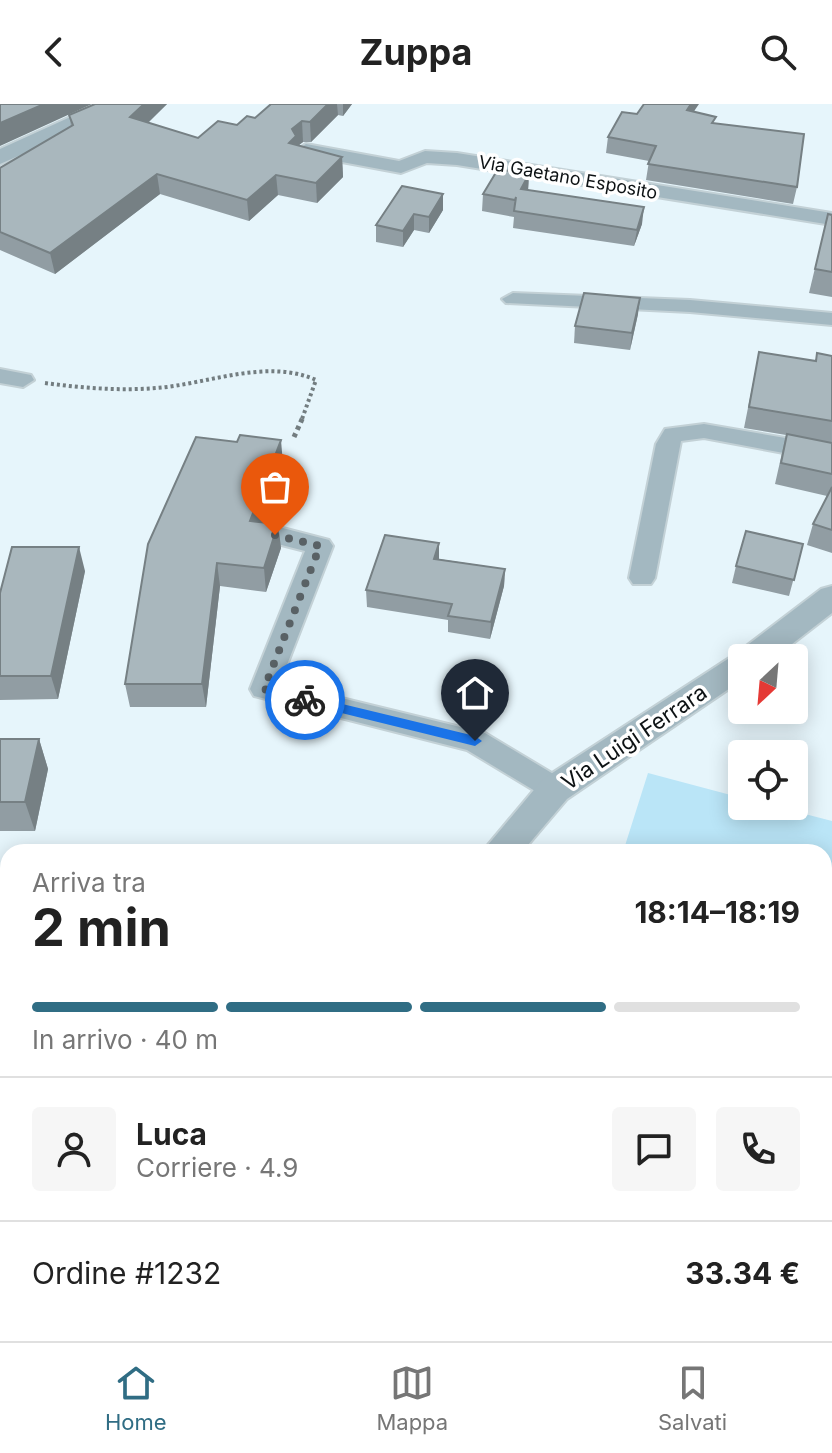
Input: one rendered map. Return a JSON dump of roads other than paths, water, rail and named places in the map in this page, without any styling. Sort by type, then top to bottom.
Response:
[{"type":"street","points":[[4,156],[117,104]]},
{"type":"street","name":"Via Gaetano Esposito","points":[[305,150],[401,167],[425,157],[457,159],[832,219]]},
{"type":"street","points":[[513,299],[690,306],[832,319]]},
{"type":"street","points":[[642,578],[668,444],[673,434],[704,431],[832,454]]},
{"type":"street","points":[[275,535],[320,546],[264,689],[475,741],[555,789]]},
{"type":"street","points":[[770,644],[832,597]]},
{"type":"street","name":"Via Luigi Ferrara","points":[[507,844],[555,789],[728,673]]}]
